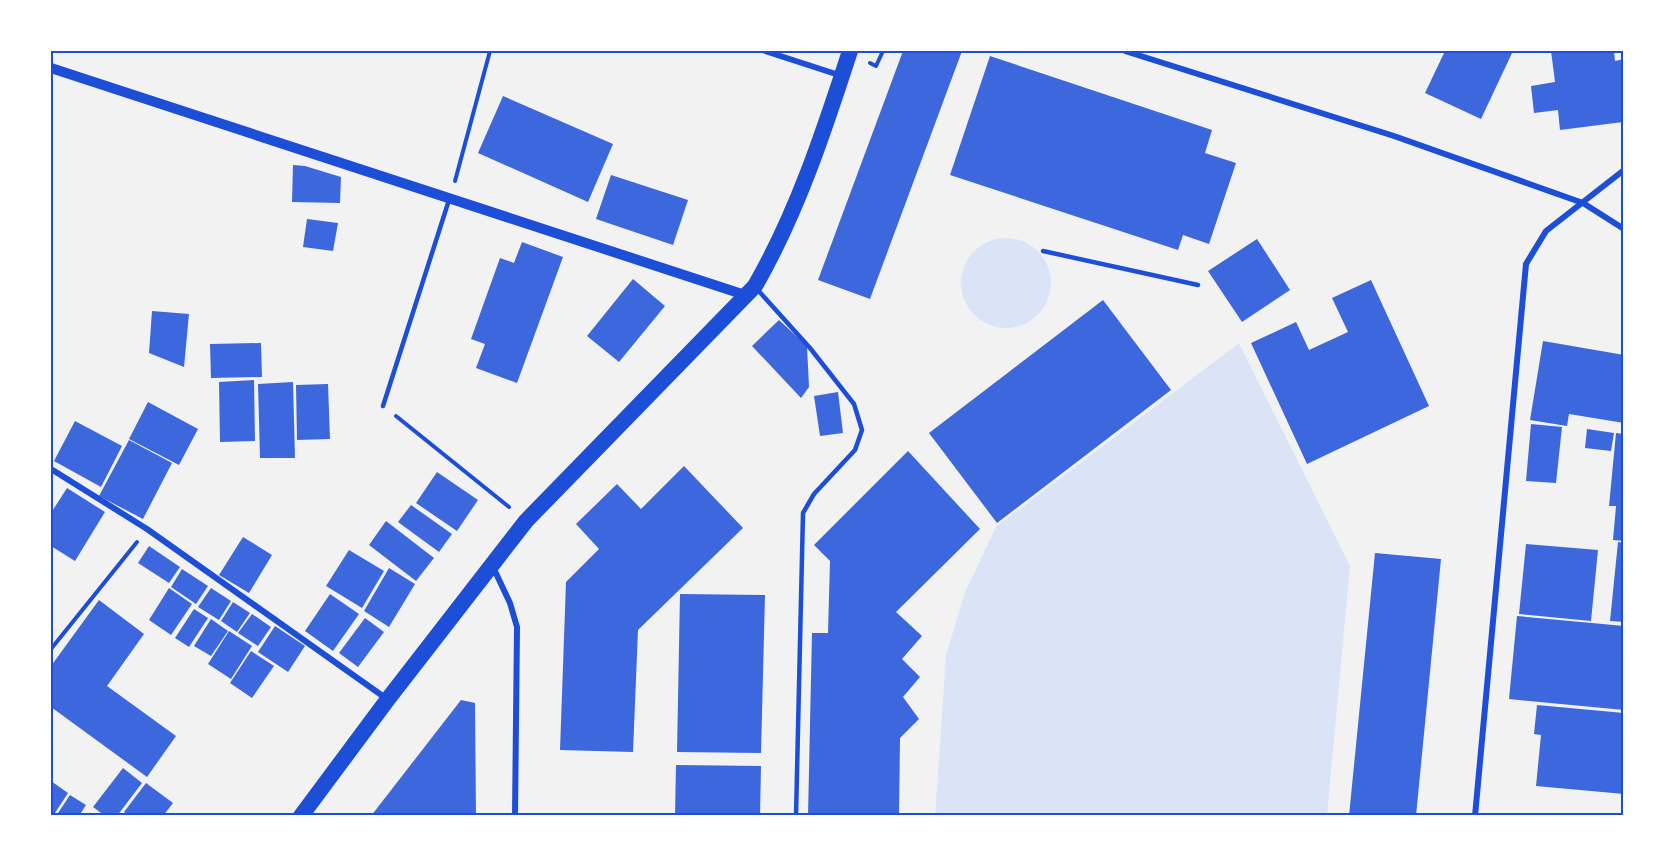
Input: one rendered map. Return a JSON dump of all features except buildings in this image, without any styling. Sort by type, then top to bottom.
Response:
[{"type":"highway","points":[[301,816],[526,521],[750,290],[770,260],[793,210],[850,51]]},
{"type":"street","points":[[765,51],[842,76]]},
{"type":"street","points":[[1125,51],[1394,136],[1583,203],[1624,229]]},
{"type":"street","points":[[51,68],[450,198],[750,290]]},
{"type":"street","points":[[1475,816],[1526,264],[1546,231],[1624,170]]},
{"type":"street","points":[[51,469],[147,529],[388,699]]},
{"type":"street","points":[[492,564],[510,603],[517,627],[515,816]]},
{"type":"lane","points":[[383,406],[450,198]]},
{"type":"lane","points":[[1043,252],[1198,285]]},
{"type":"lane","points":[[750,290],[810,348],[854,404],[862,430],[855,450],[814,494],[803,513],[796,816]]},
{"type":"path","points":[[450,198],[490,51]]},
{"type":"path","points":[[876,66],[883,51]]},
{"type":"path","points":[[383,406],[526,521]]},
{"type":"path","points":[[51,649],[147,529]]},
{"type":"shaded area","points":[[1006,238],[1023,242],[1038,251],[1047,266],[1051,283],[1047,300],[1038,315],[1023,324],[1006,328],[989,324],[974,315],[965,300],[961,283],[965,266],[974,251],[989,242]]},
{"type":"shaded area","points":[[1239,343],[1350,566],[1327,816],[935,816],[946,655],[965,592],[996,527]]}]
